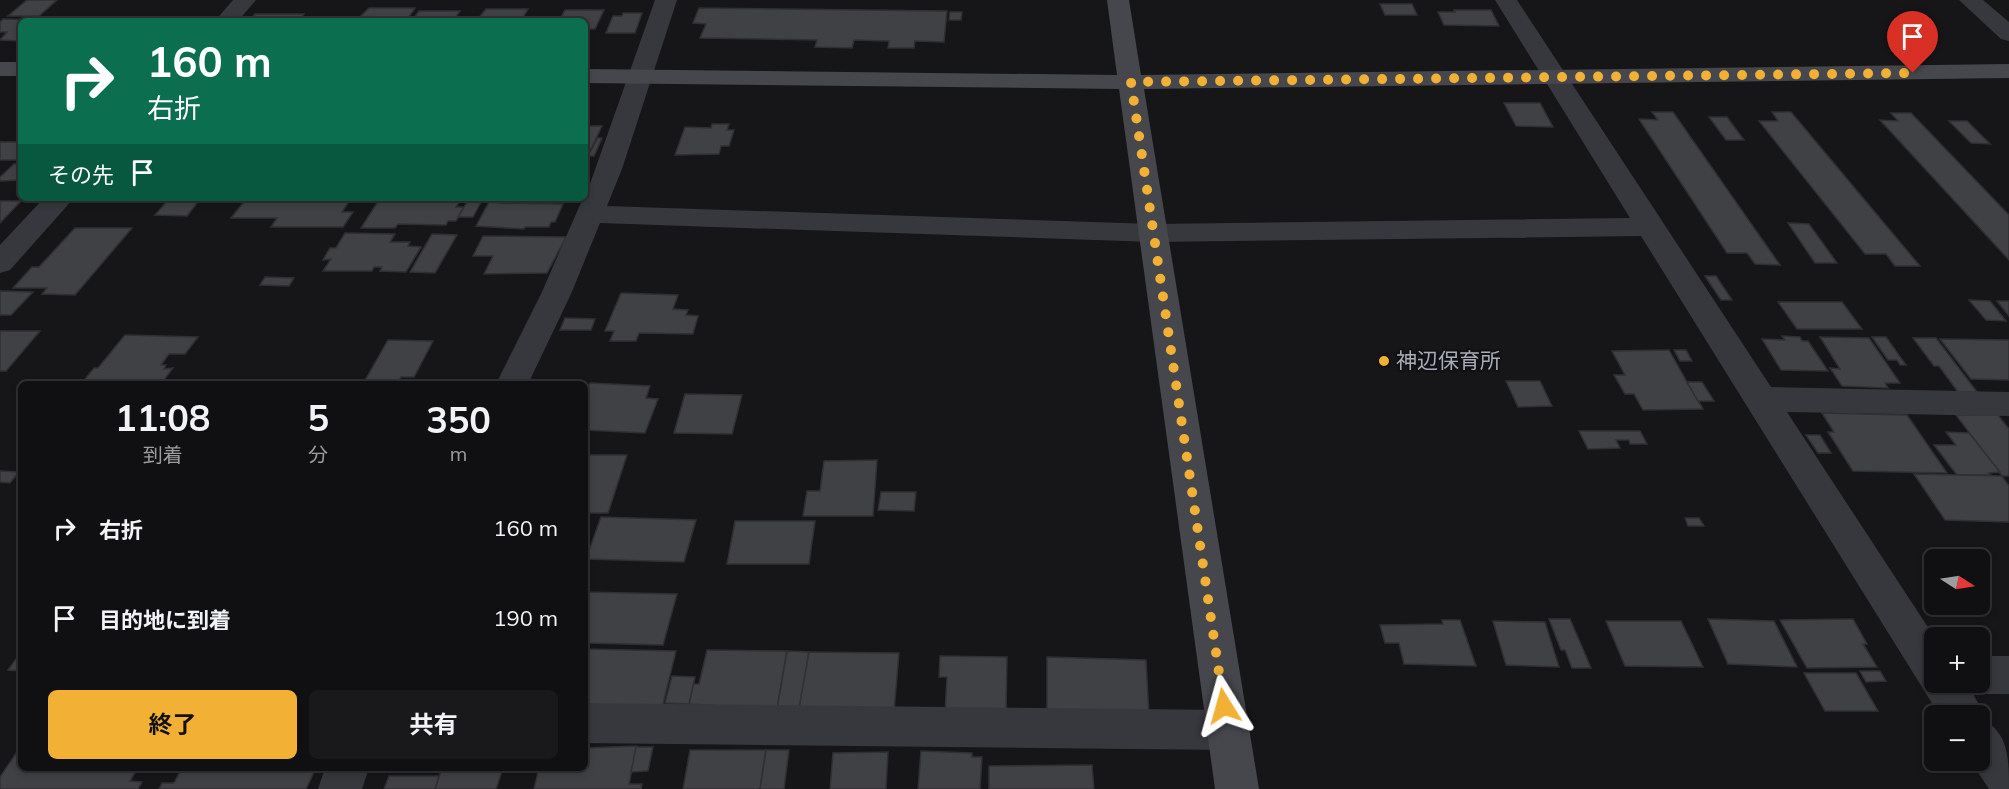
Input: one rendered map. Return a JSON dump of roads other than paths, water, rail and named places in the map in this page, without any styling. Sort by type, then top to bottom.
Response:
[{"type":"street","points":[[229,18],[245,0]]},
{"type":"street","points":[[513,381],[556,294],[609,168],[666,0]]},
{"type":"street","points":[[1118,0],[1237,789]]},
{"type":"street","points":[[1506,0],[1924,656]]},
{"type":"street","points":[[1970,0],[2009,34]]},
{"type":"street","points":[[0,69],[18,69]]},
{"type":"street","points":[[588,76],[1131,82],[2009,72]]},
{"type":"street","points":[[0,262],[57,201]]},
{"type":"street","points":[[590,214],[1153,233],[1650,227]]},
{"type":"street","points":[[1760,399],[2009,404]]},
{"type":"street","points":[[1990,675],[2009,675]]},
{"type":"street","points":[[588,723],[1228,730]]},
{"type":"street","points":[[1990,754],[2009,782]]},
{"type":"street","points":[[340,789],[346,771]]},
{"type":"place","name":"神辺保育所","points":[[1384,361]]}]
